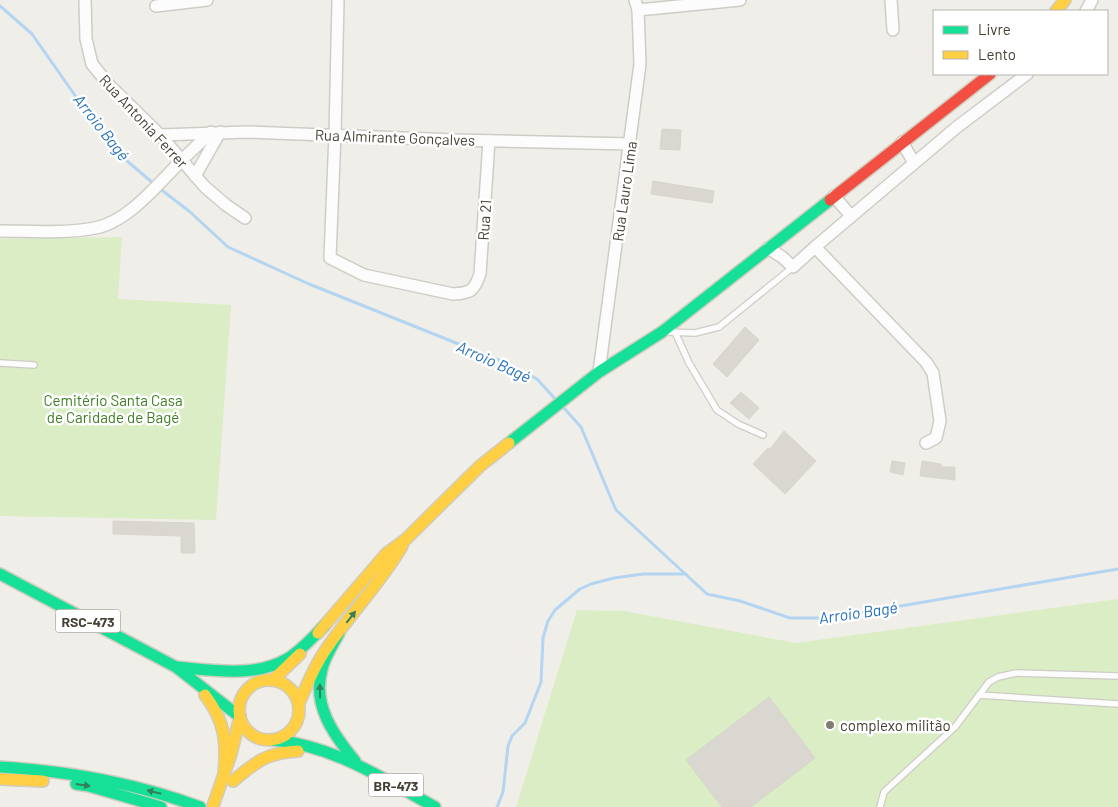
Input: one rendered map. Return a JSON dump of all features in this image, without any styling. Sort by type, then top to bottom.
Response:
[{"type":"main road","points":[[1057,10],[1065,0]]},
{"type":"main road","points":[[213,806],[228,777],[231,754],[240,717],[240,703],[246,690],[252,685],[269,680],[290,665],[386,554],[405,540],[480,466],[528,427],[599,372],[662,332],[989,75]]},
{"type":"main road","points":[[228,777],[273,740],[287,735],[292,730],[299,717],[299,703],[313,671],[339,633],[390,567],[405,540]]},
{"type":"main road","name":"RSC-473","points":[[0,574],[176,667],[240,717]]},
{"type":"main road","points":[[176,667],[250,671],[278,664],[300,651],[325,625]]},
{"type":"main road","points":[[339,633],[322,668],[318,690],[322,712],[330,728],[357,764]]},
{"type":"main road","points":[[176,667],[196,685],[212,704],[224,730],[228,777]]},
{"type":"main road","name":"RSC-473","points":[[176,667],[226,676],[269,680]]},
{"type":"main road","points":[[269,680],[287,685],[299,703],[357,764]]},
{"type":"main road","points":[[240,717],[246,730],[252,735],[266,740],[295,742],[357,764]]},
{"type":"main road","points":[[228,777],[260,758],[277,752],[307,751],[357,764]]},
{"type":"main road","name":"BR-473","points":[[357,764],[435,807]]},
{"type":"main road","points":[[0,767],[89,786],[161,807]]},
{"type":"main road","points":[[0,779],[27,774],[91,776],[163,794],[200,807]]},
{"type":"street","name":"Rua Antonia Ferrer","points":[[85,0],[86,39],[92,64],[109,85],[160,135],[195,176],[216,197],[245,218]]},
{"type":"street","points":[[156,6],[207,0]]},
{"type":"street","points":[[335,134],[338,0]]},
{"type":"street","points":[[636,5],[740,0]]},
{"type":"street","points":[[891,0],[893,30]]},
{"type":"street","name":"Rua Lauro Lima","points":[[599,372],[640,64],[636,5]]},
{"type":"street","points":[[768,248],[782,257],[792,267],[914,163],[1026,75]]},
{"type":"street","points":[[972,87],[986,105]]},
{"type":"street","name":"Rua Almirante Gonçalves","points":[[160,135],[216,132],[335,134],[489,141],[630,144]]},
{"type":"street","points":[[0,231],[60,231],[96,228],[121,217],[182,160],[216,132]]},
{"type":"street","points":[[195,176],[216,132]]},
{"type":"street","name":"Rua 21","points":[[335,134],[330,258],[364,275],[453,294],[466,293],[475,287],[480,274],[489,141]]},
{"type":"street","points":[[902,142],[914,163]]},
{"type":"street","points":[[834,196],[850,216]]},
{"type":"street","points":[[814,247],[926,362],[934,373],[940,421],[936,438],[926,443]]},
{"type":"lane","points":[[662,332],[695,333],[719,327],[792,267]]},
{"type":"lane","points":[[674,332],[689,363],[717,410],[738,424],[763,435]]},
{"type":"lane","points":[[0,364],[34,365]]},
{"type":"lane","points":[[880,807],[884,792],[955,727],[989,682],[998,677],[1016,673],[1118,676]]},
{"type":"lane","points":[[979,695],[1118,704]]},
{"type":"green space","name":"Cemitério Santa Casa de Caridade de Bagé","points":[[122,237],[118,299],[231,305],[216,520],[0,516],[0,239]]},
{"type":"green space","name":"complexo militão","points":[[1118,599],[1118,807],[516,807],[577,610],[624,611],[796,643]]},
{"type":"building","points":[[662,129],[681,130],[680,150],[660,149]]},
{"type":"building","points":[[653,181],[714,191],[712,203],[651,194]]},
{"type":"building","points":[[745,327],[759,340],[727,377],[713,364]]},
{"type":"building","points":[[741,392],[759,408],[749,419],[730,403]]},
{"type":"building","points":[[784,431],[816,461],[785,494],[753,464],[768,448],[770,449]]},
{"type":"building","points":[[892,461],[905,463],[903,475],[890,472]]},
{"type":"building","points":[[922,461],[941,464],[941,467],[955,467],[955,480],[920,476]]},
{"type":"building","points":[[113,521],[194,523],[195,553],[181,553],[181,536],[113,534]]},
{"type":"building","points":[[769,697],[815,758],[751,807],[722,807],[686,760]]},
{"type":"waterway","name":"Arroio Bagé","points":[[0,6],[32,34],[88,114],[119,154],[154,184]]},
{"type":"waterway","name":"Arroio Bagé","points":[[159,188],[189,211],[228,247],[309,284],[501,361],[537,379],[557,401]]},
{"type":"waterway","name":"Arroio Bagé","points":[[563,407],[581,427],[616,510],[707,594],[740,601],[790,618],[830,618],[1118,569]]},
{"type":"waterway","points":[[497,807],[503,792],[508,746],[512,736],[525,723],[541,682],[543,638],[548,621],[555,610],[580,589],[591,584],[614,578],[643,574],[686,574]]},
{"type":"traffic: fast","points":[[509,443],[599,372],[662,332],[830,200]]},
{"type":"traffic: fast","points":[[0,574],[176,667],[240,717]]},
{"type":"traffic: fast","points":[[176,667],[218,671],[261,669],[274,665],[298,652],[325,625]]},
{"type":"traffic: fast","points":[[339,633],[323,664],[320,695],[322,707],[332,730],[355,761]]},
{"type":"traffic: fast","points":[[273,740],[295,743],[337,756],[377,775],[435,807]]},
{"type":"traffic: fast","points":[[0,767],[76,775],[102,780],[151,791],[200,807]]},
{"type":"traffic: fast","points":[[76,784],[161,807]]},
{"type":"traffic: slow","points":[[1057,10],[1065,0]]},
{"type":"traffic: slow","points":[[318,633],[386,554],[405,540],[480,466],[509,443]]},
{"type":"traffic: slow","points":[[299,703],[325,651],[402,546]]},
{"type":"traffic: slow","points":[[273,680],[300,654]]},
{"type":"traffic: slow","points":[[263,680],[275,680],[286,685],[294,693],[299,704],[299,710],[297,722],[286,735],[275,740],[263,740],[252,735],[244,727],[239,716],[239,704],[244,693],[252,685],[263,680]]},
{"type":"traffic: slow","points":[[205,695],[221,723],[225,742],[224,774]]},
{"type":"traffic: slow","points":[[213,806],[231,754],[240,717]]},
{"type":"traffic: slow","points":[[233,781],[262,759],[298,751]]},
{"type":"traffic: slow","points":[[0,779],[43,781]]},
{"type":"traffic: jam","points":[[830,200],[989,75]]},
{"type":"place","name":"complexo militão","points":[[830,725]]}]
